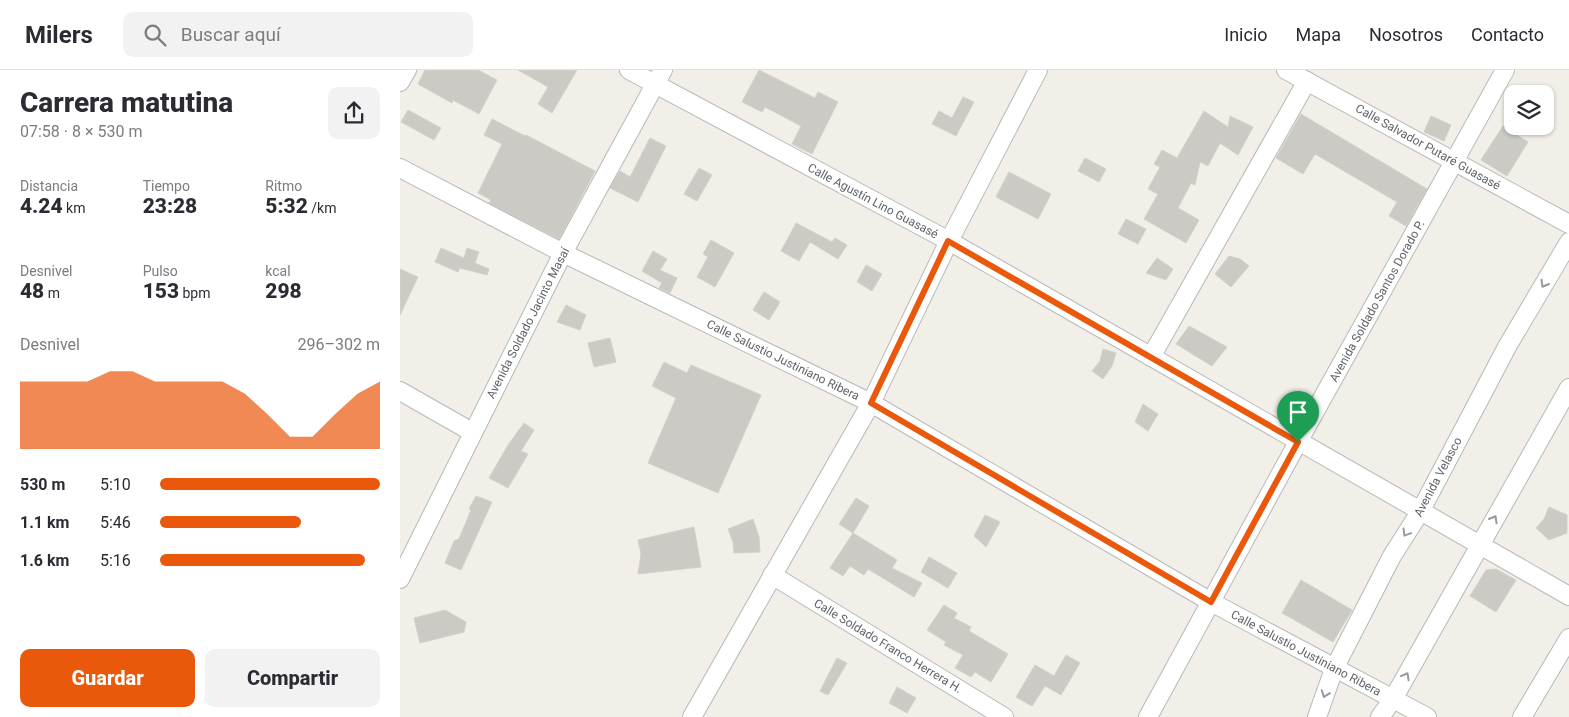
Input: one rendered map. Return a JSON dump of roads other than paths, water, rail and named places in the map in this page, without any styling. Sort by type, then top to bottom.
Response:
[{"type":"street","points":[[400,82],[406,70]]},
{"type":"street","name":"Calle Agustín Lino Guasasé","points":[[629,70],[659,77],[1569,596]]},
{"type":"street","points":[[692,717],[871,403],[948,241],[1038,70]]},
{"type":"street","name":"Calle Salvador Putaré Guasasé","points":[[1286,70],[1569,224]]},
{"type":"street","name":"Avenida Soldado Santos Dorado P.","points":[[1148,717],[1298,442],[1505,70]]},
{"type":"street","name":"Avenida Soldado Jacinto Masaí","points":[[400,579],[563,253],[659,77]]},
{"type":"street","points":[[1151,357],[1307,81]]},
{"type":"street","name":"Calle Salustio Justiniano Ribera","points":[[400,168],[563,253],[871,403],[1211,602],[1427,717]]},
{"type":"street","name":"Avenida Velasco","points":[[1317,717],[1334,669],[1392,556],[1420,512],[1508,345],[1569,242]]},
{"type":"street","points":[[1380,717],[1393,699],[1569,388]]},
{"type":"street","points":[[400,391],[472,432]]},
{"type":"street","name":"Calle Soldado Franco Herrera H.","points":[[772,575],[1004,717]]},
{"type":"street","points":[[1522,717],[1569,638]]}]
